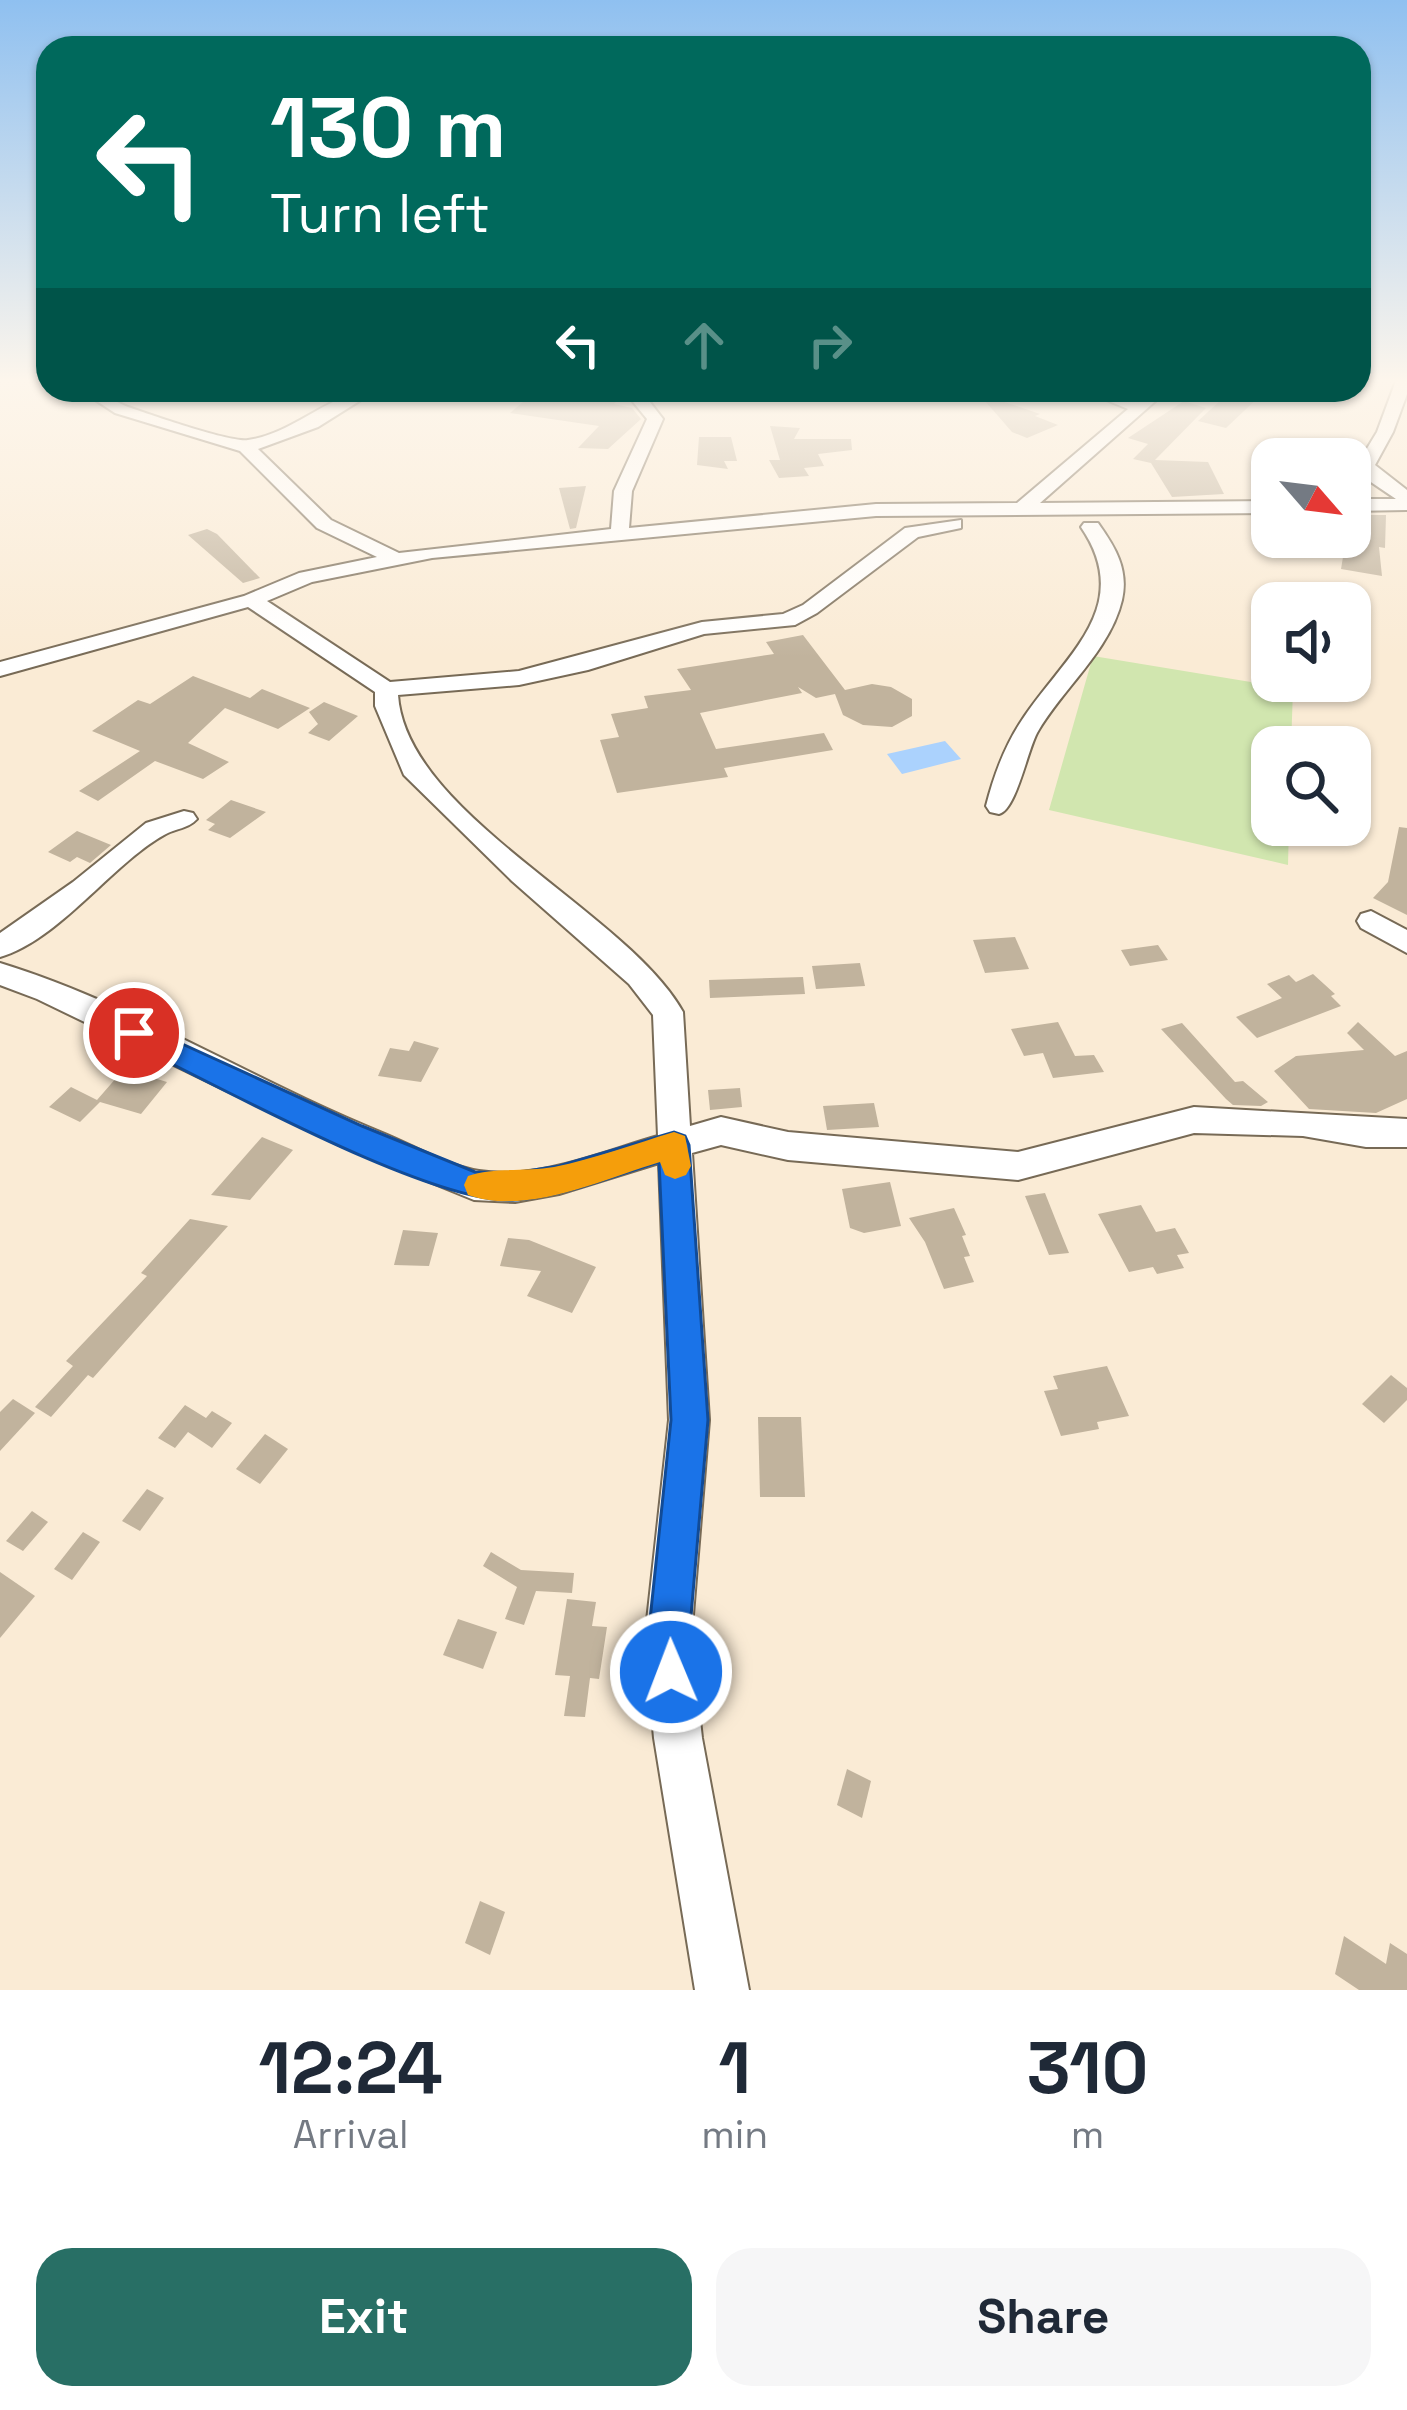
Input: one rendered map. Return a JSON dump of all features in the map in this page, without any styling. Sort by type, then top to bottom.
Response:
[{"type":"street","points":[[270,471],[324,524],[393,557]]},
{"type":"street","points":[[621,534],[616,520],[631,471]]},
{"type":"street","points":[[1022,509],[1066,471]]},
{"type":"street","points":[[1368,471],[1407,501]]},
{"type":"street","points":[[1371,504],[1407,501]]},
{"type":"street","points":[[0,669],[251,600],[306,577],[393,557],[876,510],[1251,507]]},
{"type":"street","points":[[251,600],[386,689],[520,678],[702,628],[787,620],[810,610],[925,527],[1232,525],[1219,508]]},
{"type":"street","points":[[1063,526],[1097,552],[1115,574]]},
{"type":"street","points":[[1000,806],[1009,763],[1039,711],[1093,640],[1111,602],[1115,574],[1110,548],[1091,527]]},
{"type":"street","points":[[386,689],[387,706],[413,770],[522,875],[639,976],[668,1012],[689,1420],[668,1639],[678,1738],[722,1990]]},
{"type":"street","points":[[0,947],[155,829],[184,819]]},
{"type":"street","points":[[1371,921],[1407,943]]},
{"type":"street","points":[[0,974],[351,1135],[474,1185],[515,1187],[559,1179],[721,1131],[788,1146],[1018,1166],[1194,1120],[1303,1123],[1366,1133],[1407,1133]]},
{"type":"green space","points":[[1093,656],[1251,682],[1251,702],[1293,702],[1292,726],[1251,726],[1251,846],[1288,846],[1288,865],[1049,810]]},
{"type":"water","points":[[945,741],[961,759],[902,774],[887,754]]},
{"type":"building","points":[[775,471],[806,471],[809,476],[779,478]]},
{"type":"building","points":[[1156,471],[1212,471],[1224,494],[1172,497]]},
{"type":"building","points":[[586,486],[576,528],[570,529],[559,488]]},
{"type":"building","points":[[1371,515],[1386,515],[1385,548],[1379,547],[1382,576],[1341,569],[1343,558],[1371,558]]},
{"type":"building","points":[[207,529],[260,578],[243,583],[188,535]]},
{"type":"building","points":[[803,635],[845,690],[872,684],[891,687],[912,699],[912,716],[892,727],[863,725],[843,715],[835,694],[816,698],[798,687],[802,693],[700,713],[716,749],[824,733],[833,750],[724,768],[728,777],[617,793],[600,740],[619,737],[611,714],[648,708],[644,696],[691,690],[677,669],[774,654],[766,642]]},
{"type":"building","points":[[193,676],[250,698],[262,689],[310,708],[278,729],[225,708],[188,743],[229,762],[203,779],[155,761],[98,801],[79,791],[140,751],[92,731],[138,700],[150,704]]},
{"type":"building","points":[[324,702],[358,716],[329,741],[308,733],[318,724],[309,712]]},
{"type":"building","points":[[231,800],[266,812],[230,838],[208,830],[215,824],[206,820]]},
{"type":"building","points":[[1399,827],[1407,828],[1407,915],[1373,898],[1388,882]]},
{"type":"building","points":[[77,831],[111,845],[90,863],[77,857],[70,862],[48,852]]},
{"type":"building","points":[[1015,937],[1029,969],[985,973],[973,940]]},
{"type":"building","points":[[1158,945],[1168,960],[1130,966],[1121,950]]},
{"type":"building","points":[[860,963],[865,986],[816,989],[812,966]]},
{"type":"building","points":[[1313,974],[1341,1006],[1257,1038],[1236,1017],[1282,998],[1267,984],[1289,975],[1296,982]]},
{"type":"building","points":[[803,977],[805,994],[710,998],[709,980]]},
{"type":"building","points":[[1058,1022],[1075,1056],[1094,1055],[1104,1072],[1053,1078],[1043,1053],[1024,1056],[1011,1029]]},
{"type":"building","points":[[1358,1022],[1395,1056],[1407,1051],[1407,1099],[1376,1113],[1309,1109],[1274,1071],[1296,1056],[1364,1050],[1347,1033]]},
{"type":"building","points":[[1182,1023],[1235,1082],[1243,1081],[1268,1102],[1233,1105],[1226,1099],[1161,1029]]},
{"type":"building","points":[[414,1041],[439,1048],[421,1082],[378,1076],[390,1048],[409,1051]]},
{"type":"building","points":[[124,1069],[167,1082],[141,1114],[100,1102],[80,1122],[49,1107],[71,1087],[97,1100]]},
{"type":"building","points":[[740,1088],[742,1107],[710,1110],[708,1090]]},
{"type":"building","points":[[874,1103],[879,1127],[827,1130],[823,1106]]},
{"type":"building","points":[[262,1137],[293,1150],[250,1200],[211,1195]]},
{"type":"building","points":[[890,1182],[901,1226],[864,1233],[850,1228],[842,1189]]},
{"type":"building","points":[[1045,1193],[1069,1253],[1049,1255],[1025,1196]]},
{"type":"building","points":[[1141,1205],[1156,1232],[1175,1228],[1189,1253],[1177,1255],[1184,1268],[1157,1274],[1153,1267],[1129,1272],[1098,1214]]},
{"type":"building","points":[[954,1208],[966,1235],[962,1236],[970,1256],[964,1257],[974,1282],[944,1289],[925,1242],[909,1218]]},
{"type":"building","points":[[190,1219],[228,1226],[93,1378],[88,1375],[51,1417],[35,1407],[73,1366],[66,1361],[147,1276],[141,1273]]},
{"type":"building","points":[[403,1230],[438,1233],[429,1266],[394,1265]]},
{"type":"building","points":[[508,1238],[529,1240],[596,1267],[572,1313],[527,1296],[541,1271],[500,1266]]},
{"type":"building","points":[[1107,1366],[1129,1416],[1097,1422],[1099,1429],[1061,1436],[1044,1391],[1058,1389],[1053,1376]]},
{"type":"building","points":[[1391,1375],[1407,1388],[1407,1400],[1384,1423],[1362,1404]]},
{"type":"building","points":[[13,1399],[35,1413],[0,1451],[0,1412]]},
{"type":"building","points":[[185,1405],[206,1418],[212,1411],[232,1423],[212,1448],[188,1432],[175,1448],[158,1438]]},
{"type":"building","points":[[758,1417],[801,1417],[805,1497],[760,1497]]},
{"type":"building","points":[[265,1434],[288,1449],[260,1484],[236,1469]]},
{"type":"building","points":[[147,1489],[164,1498],[140,1531],[122,1521]]},
{"type":"building","points":[[32,1511],[48,1522],[23,1551],[6,1541]]},
{"type":"building","points":[[83,1532],[100,1542],[72,1580],[54,1569]]},
{"type":"building","points":[[491,1552],[521,1570],[574,1573],[572,1593],[536,1591],[524,1625],[505,1619],[517,1587],[483,1566]]},
{"type":"building","points":[[0,1572],[35,1596],[0,1638]]},
{"type":"building","points":[[567,1599],[596,1602],[592,1626],[607,1627],[599,1679],[590,1678],[585,1717],[564,1716],[570,1676],[555,1675]]},
{"type":"building","points":[[458,1619],[497,1632],[483,1669],[443,1655]]},
{"type":"building","points":[[847,1769],[871,1781],[862,1818],[837,1805]]},
{"type":"building","points":[[480,1901],[505,1912],[490,1955],[465,1943]]},
{"type":"building","points":[[1344,1936],[1386,1964],[1390,1943],[1407,1954],[1407,1990],[1359,1990],[1335,1974]]},
{"type":"slow traffic","points":[[479,1185],[515,1187],[559,1179],[674,1145],[675,1166]]},
{"type":"route","points":[[134,1033],[351,1135],[474,1185],[515,1187],[559,1179],[674,1145],[686,1295],[689,1420],[668,1639],[671,1672]]}]
